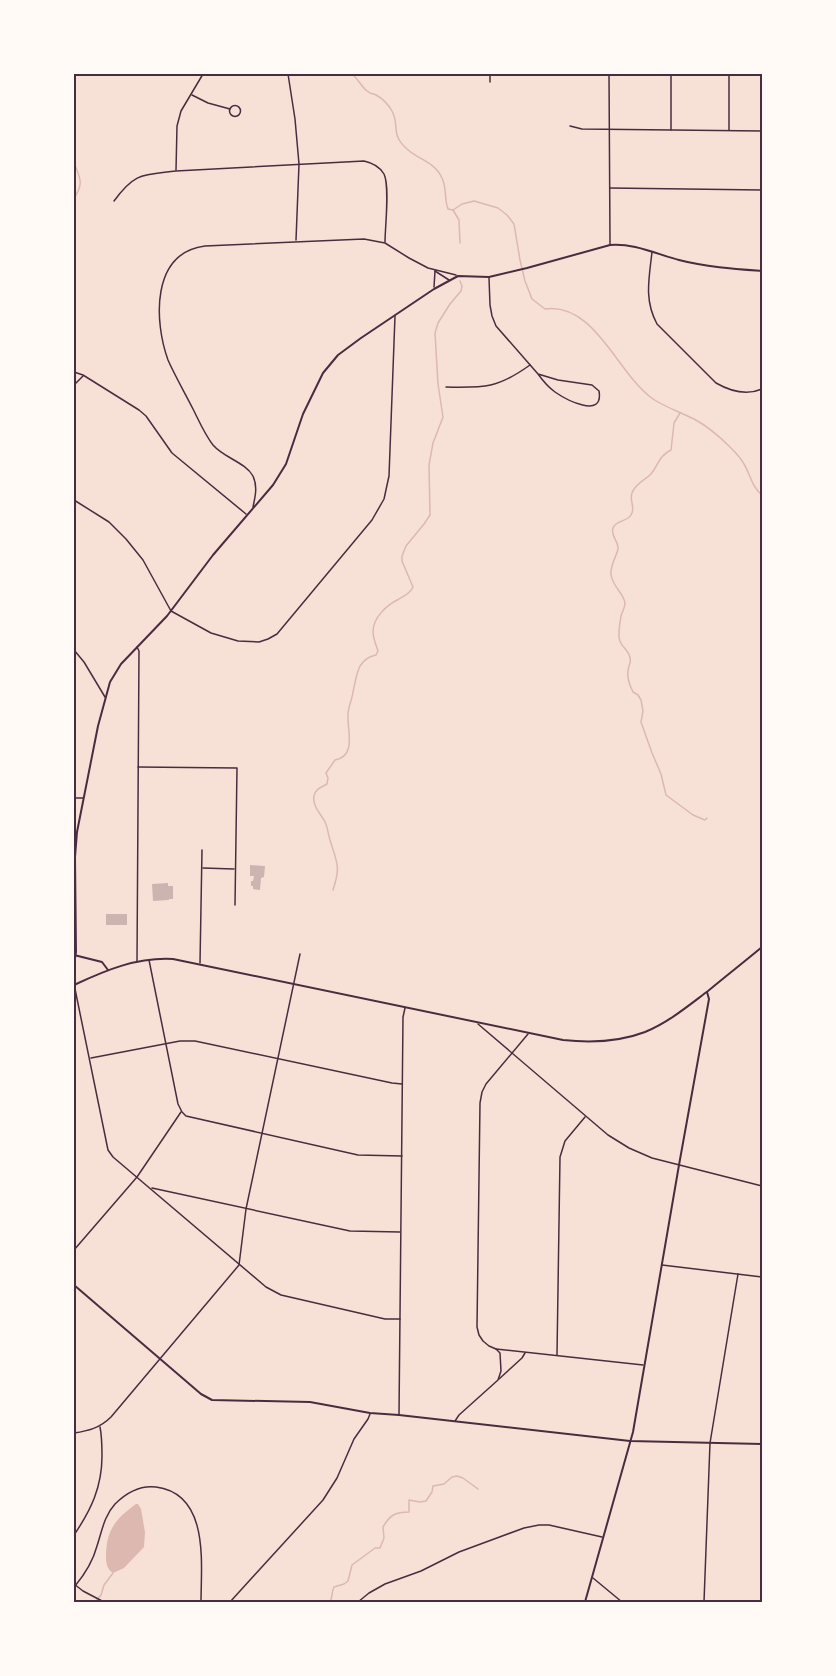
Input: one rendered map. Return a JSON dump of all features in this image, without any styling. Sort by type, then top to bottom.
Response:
[{"type":"street","points":[[176,171],[177,126],[181,111],[203,74]]},
{"type":"street","points":[[288,74],[299,164],[296,242]]},
{"type":"street","points":[[490,74],[490,82]]},
{"type":"street","points":[[609,74],[610,245]]},
{"type":"street","points":[[671,74],[671,130]]},
{"type":"street","points":[[729,74],[729,130]]},
{"type":"street","points":[[190,94],[208,103],[230,109]]},
{"type":"street","points":[[570,126],[582,129],[762,131]]},
{"type":"street","points":[[114,201],[125,187],[140,176],[176,171],[364,161],[379,168],[387,184],[385,243]]},
{"type":"street","points":[[609,188],[762,190]]},
{"type":"street","points":[[252,508],[256,490],[253,477],[245,468],[219,451],[208,438],[169,361],[164,344],[160,318],[161,287],[164,276],[181,255],[200,246],[364,238],[385,243],[408,258],[435,270],[458,276],[489,276],[610,245],[624,244],[680,261],[762,271]]},
{"type":"street","points":[[652,252],[648,299],[651,313],[657,324],[716,383],[739,392],[752,393],[762,389]]},
{"type":"street","points":[[435,270],[449,280]]},
{"type":"street","points":[[434,289],[435,270]]},
{"type":"street","points":[[400,1319],[385,1319],[281,1295],[266,1287],[136,1177],[108,1150],[74,984],[75,857],[83,798],[105,697],[114,673],[171,611],[213,555],[273,485],[286,464],[303,414],[323,373],[338,355],[434,289],[458,276]]},
{"type":"street","points":[[489,276],[490,305],[496,326],[538,374],[553,390],[572,402],[589,406],[595,404],[598,399],[598,391],[592,385],[558,380],[538,374]]},
{"type":"street","points":[[74,500],[109,522],[126,539],[143,560],[171,611],[197,627],[225,638],[250,643],[268,639],[277,634],[372,520],[384,499],[389,476],[395,315]]},
{"type":"street","points":[[446,387],[488,387],[509,378],[531,364]]},
{"type":"street","points":[[74,372],[83,375],[139,410],[172,453],[247,515]]},
{"type":"street","points":[[74,385],[83,375]]},
{"type":"street","points":[[136,961],[139,651],[137,646]]},
{"type":"street","points":[[74,650],[105,697]]},
{"type":"street","points":[[138,767],[237,768],[235,905]]},
{"type":"street","points":[[74,798],[83,798]]},
{"type":"street","points":[[200,963],[202,850]]},
{"type":"street","points":[[202,868],[236,868]]},
{"type":"street","points":[[74,984],[136,961],[173,959],[529,1033],[580,1042],[602,1042],[645,1032],[665,1022],[681,1012],[762,947]]},
{"type":"street","points":[[74,1433],[88,1431],[111,1417],[239,1265],[246,1209],[300,954]]},
{"type":"street","points":[[74,956],[102,962],[108,970]]},
{"type":"street","points":[[149,959],[178,1104],[182,1112],[192,1118],[358,1155],[402,1155]]},
{"type":"street","points":[[585,1602],[630,1441],[710,999],[707,991]]},
{"type":"street","points":[[399,1415],[403,1017],[405,1007]]},
{"type":"street","points":[[475,1022],[586,1117],[629,1148],[652,1158],[762,1186]]},
{"type":"street","points":[[529,1033],[486,1084],[480,1103],[477,1327],[479,1335],[489,1346],[496,1348],[644,1365]]},
{"type":"street","points":[[90,1058],[180,1041],[195,1041],[403,1084]]},
{"type":"street","points":[[74,1250],[136,1177],[182,1112]]},
{"type":"street","points":[[557,1355],[560,1157],[565,1141],[586,1117]]},
{"type":"street","points":[[149,1188],[350,1231],[401,1232]]},
{"type":"street","points":[[662,1265],[762,1277]]},
{"type":"street","points":[[704,1602],[710,1443],[738,1274]]},
{"type":"street","points":[[74,1285],[201,1395],[212,1400],[310,1402],[370,1413],[630,1441],[762,1444]]},
{"type":"street","points":[[496,1348],[502,1362],[498,1380]]},
{"type":"street","points":[[455,1421],[522,1358],[525,1352]]},
{"type":"street","points":[[230,1602],[323,1500],[337,1478],[354,1439],[370,1413]]},
{"type":"street","points":[[74,1535],[90,1510],[98,1490],[102,1466],[102,1434],[99,1426]]},
{"type":"street","points":[[104,1602],[74,1585],[83,1577],[90,1564],[105,1520],[115,1504],[136,1489],[159,1488],[176,1494],[185,1501],[197,1523],[201,1548],[201,1602]]},
{"type":"street","points":[[358,1602],[385,1584],[421,1571],[459,1552],[524,1528],[549,1525],[603,1537]]},
{"type":"street","points":[[592,1578],[622,1602]]},
{"type":"shaded area","points":[[136,1504],[141,1509],[145,1532],[144,1547],[124,1568],[113,1573],[106,1561],[106,1547],[110,1533],[117,1520]]},
{"type":"building","points":[[250,865],[265,866],[260,890],[253,889],[251,886],[254,876],[250,876]]},
{"type":"building","points":[[168,883],[168,886],[173,886],[173,899],[153,901],[152,884]]},
{"type":"building","points":[[106,914],[127,914],[127,925],[106,925]]},
{"type":"waterway","points":[[352,74],[367,91],[378,96],[389,106],[402,144],[439,173],[444,182],[448,209],[453,210],[459,220],[460,243]]},
{"type":"waterway","points":[[74,162],[80,184],[74,198]]},
{"type":"waterway","points":[[453,210],[462,204],[474,201],[498,208],[507,215],[514,224],[525,281],[532,299],[545,309],[563,310],[578,317],[605,342],[628,374],[653,399],[689,416],[713,431],[738,455],[762,495]]},
{"type":"waterway","points":[[333,890],[337,875],[336,860],[326,824],[314,803],[314,796],[317,790],[327,784],[326,773],[335,760],[342,758],[349,748],[348,712],[357,674],[361,664],[376,655],[378,651],[373,634],[375,621],[386,608],[409,593],[413,587],[402,556],[406,546],[430,515],[429,465],[433,443],[443,417],[438,384],[435,333],[438,323],[461,291],[460,281]]},
{"type":"waterway","points":[[680,413],[674,423],[671,450],[662,457],[651,474],[633,490],[631,515],[613,528],[618,549],[611,575],[625,603],[619,638],[630,658],[628,680],[633,692],[641,700],[643,711],[641,722],[661,774],[666,795],[693,815],[705,820],[707,818]]},
{"type":"waterway","points":[[330,1602],[334,1587],[348,1581],[352,1565],[375,1548],[380,1548],[384,1538],[383,1527],[388,1520],[393,1515],[409,1512],[409,1500],[426,1501],[433,1486],[444,1484],[457,1476],[478,1489]]},
{"type":"waterway","points":[[95,1602],[113,1573]]}]
